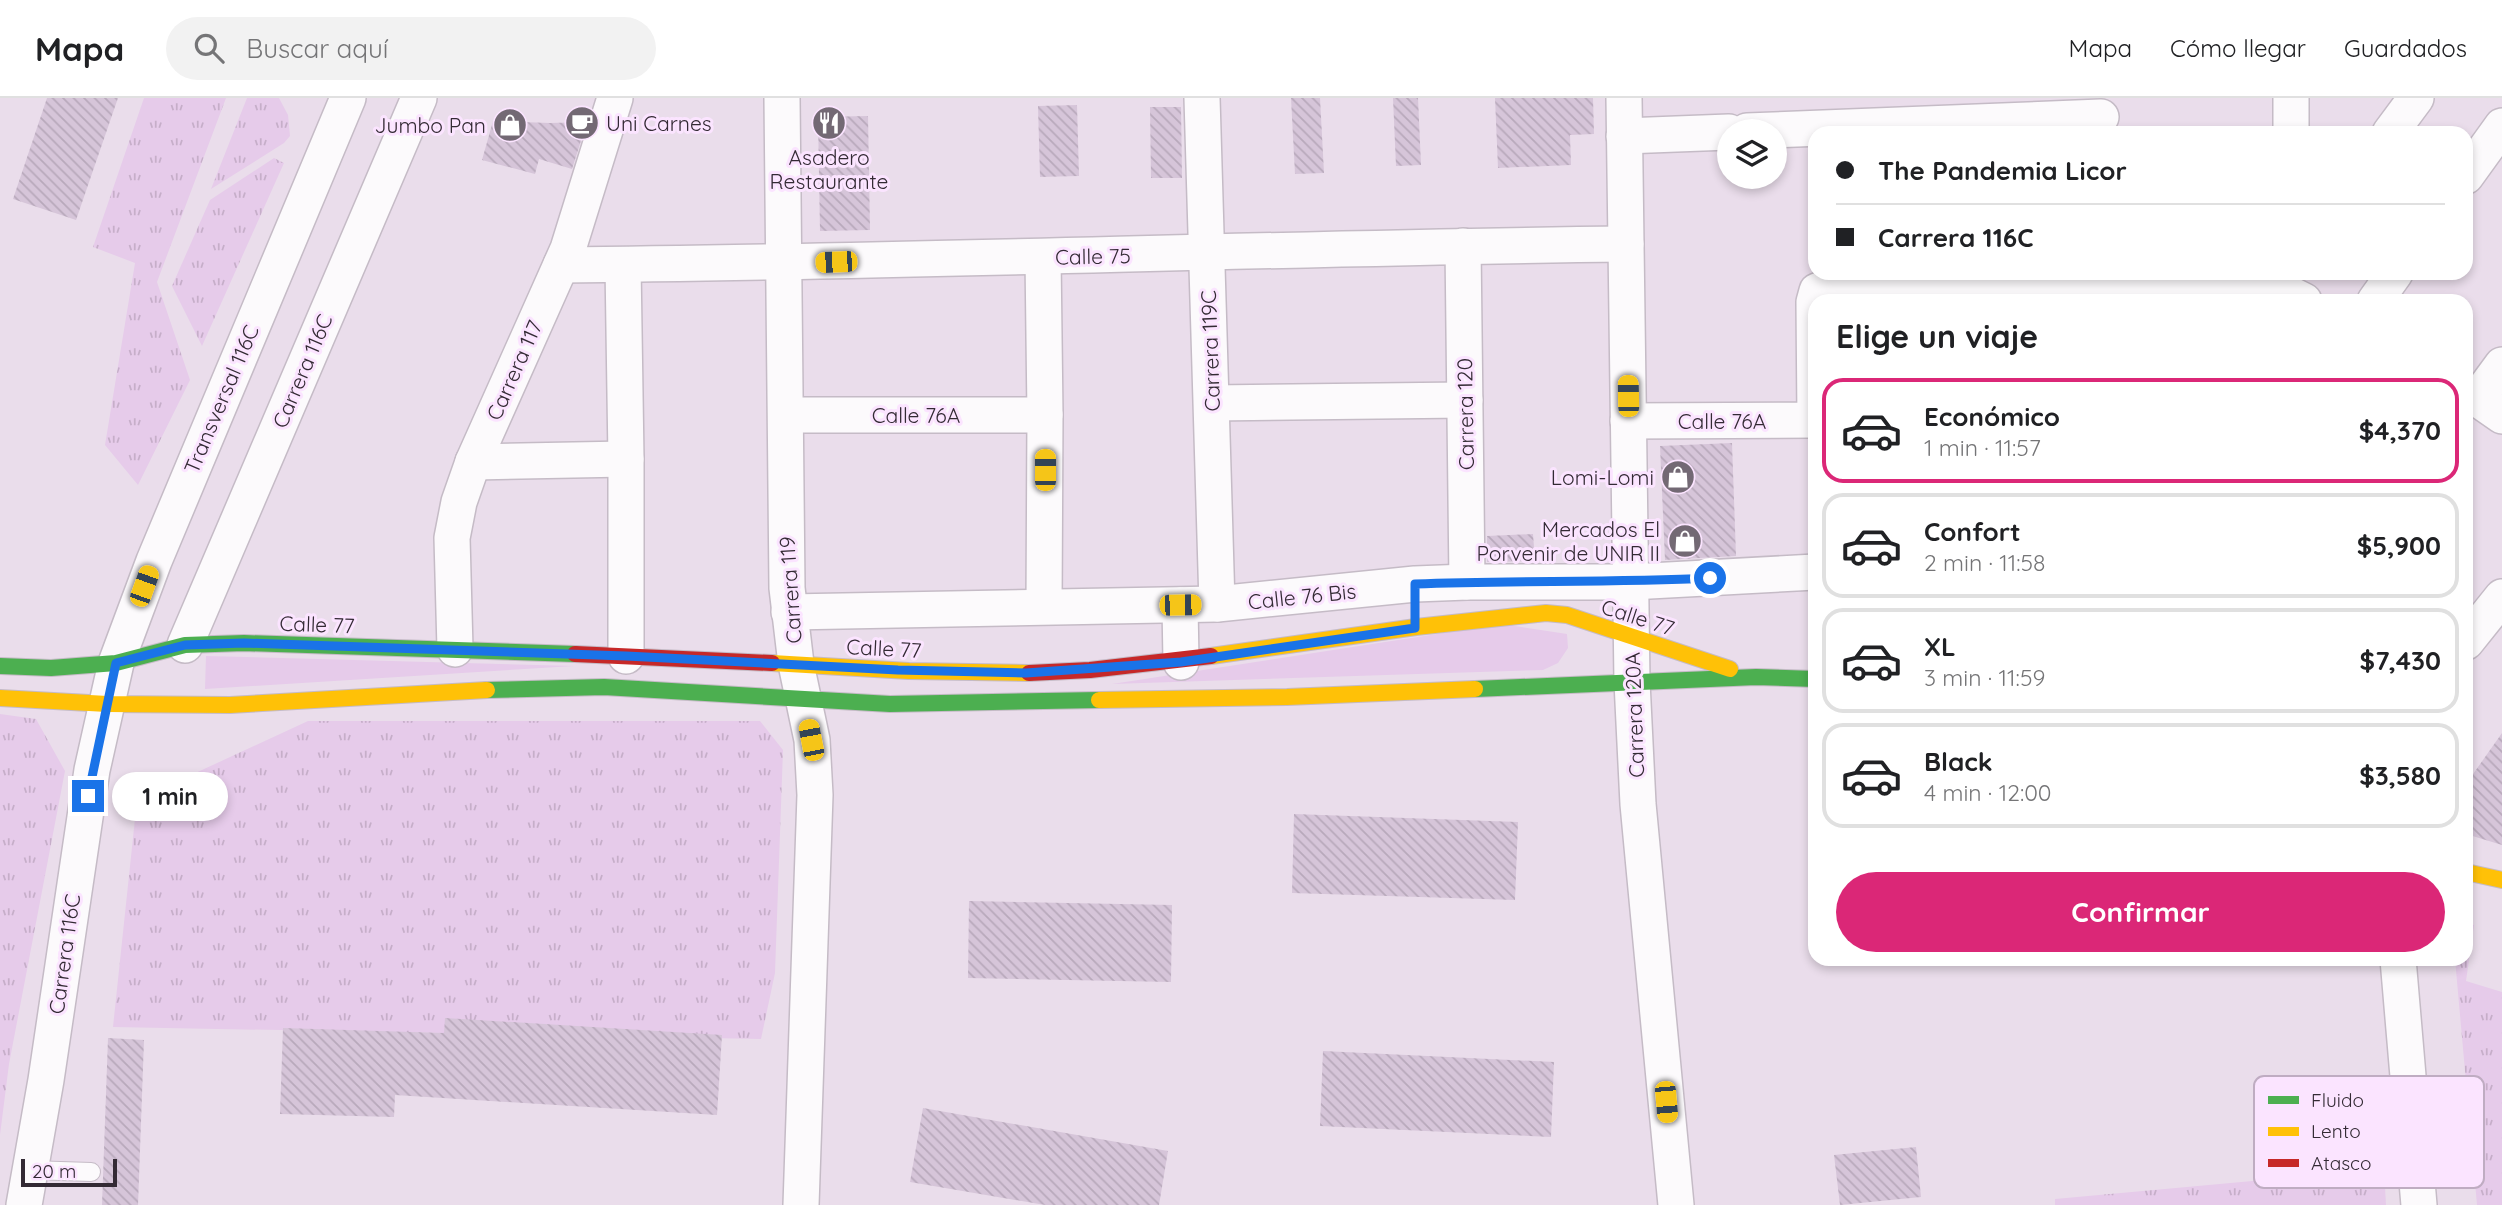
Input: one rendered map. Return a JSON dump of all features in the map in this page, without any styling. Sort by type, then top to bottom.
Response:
[{"type":"street","name":"Transversal 116C","points":[[107,704],[116,663],[154,561],[348,98]]},
{"type":"street","name":"Carrera 116C","points":[[185,645],[419,98]]},
{"type":"street","name":"Carrera 117","points":[[456,649],[452,538],[459,502],[473,462],[568,249],[615,98]]},
{"type":"street","name":"Carrera 119","points":[[782,98],[787,588],[796,664],[815,764],[801,1205]]},
{"type":"street","name":"Carrera 119C","points":[[1202,98],[1217,604]]},
{"type":"street","name":"Carrera 120A","points":[[1624,98],[1632,682],[1638,804],[1676,1205]]},
{"type":"street","points":[[2291,98],[2291,126]]},
{"type":"street","points":[[2395,126],[2416,98]]},
{"type":"street","points":[[1787,120],[1814,113],[2102,116]]},
{"type":"street","points":[[2473,166],[2502,126]]},
{"type":"street","points":[[1624,136],[1717,132]]},
{"type":"street","name":"Calle 75","points":[[561,265],[784,263],[1626,244]]},
{"type":"street","name":"Carrera 120","points":[[1463,246],[1467,582]]},
{"type":"street","points":[[1043,257],[1044,606]]},
{"type":"street","points":[[623,265],[626,656]]},
{"type":"street","points":[[1816,294],[1817,291],[1831,286],[2110,286],[2293,292]]},
{"type":"street","points":[[2482,402],[2502,365]]},
{"type":"street","points":[[1212,403],[1465,400]]},
{"type":"street","name":"Calle 76A","points":[[786,415],[1045,415]]},
{"type":"street","name":"Calle 76A","points":[[1628,421],[1808,420]]},
{"type":"street","points":[[473,462],[626,459]]},
{"type":"street","name":"Calle 76 Bis","points":[[789,612],[1217,604],[1415,584],[1631,582],[1808,572]]},
{"type":"street","points":[[1415,584],[1415,628]]},
{"type":"street","points":[[2473,633],[2502,597]]},
{"type":"street","points":[[1180,605],[1181,662]]},
{"type":"street","name":"Calle 77","points":[[0,666],[51,668],[116,663],[185,645],[244,643],[456,649],[1000,673],[1181,662],[1415,628],[1546,613],[1567,615],[1756,677]]},
{"type":"street","name":"Calle 77","points":[[0,698],[107,704],[253,704],[491,690],[604,687],[804,701],[890,704],[1273,697],[1756,677],[1808,678]]},
{"type":"street","name":"Carrera 116C","points":[[24,1205],[46,1080],[92,770],[107,704]]},
{"type":"street","points":[[2399,966],[2408,1076]]},
{"type":"lane","points":[[30,1170],[91,1172]]},
{"type":"green space","points":[[144,98],[226,98],[157,282],[190,380],[138,485],[105,445],[135,263],[93,247]]},
{"type":"green space","points":[[247,98],[279,98],[288,115],[290,136],[284,143],[211,189]]},
{"type":"green space","points":[[274,158],[284,163],[202,346],[172,286],[210,200]]},
{"type":"green space","points":[[1502,624],[1567,634],[1568,648],[1558,663],[1543,670],[1112,684]]},
{"type":"green space","points":[[206,656],[574,666],[205,689]]},
{"type":"green space","points":[[0,714],[36,719],[65,771],[9,1064],[0,1135]]},
{"type":"green space","points":[[308,721],[760,721],[783,750],[775,973],[761,1039],[113,1027],[137,800]]},
{"type":"green space","points":[[2456,966],[2468,966],[2466,981],[2502,992],[2502,1205],[2477,1205],[2475,1188],[2484,1188],[2484,1076],[2465,1076]]},
{"type":"green space","points":[[2254,1181],[2254,1188],[2385,1188],[2386,1205],[2055,1205],[2055,1199]]},
{"type":"building","points":[[47,98],[118,98],[76,220],[13,199]]},
{"type":"building","points":[[1291,98],[1320,98],[1324,173],[1295,174]]},
{"type":"building","points":[[1393,98],[1418,98],[1421,165],[1396,166]]},
{"type":"building","points":[[1495,98],[1593,98],[1594,134],[1570,135],[1571,165],[1498,168]]},
{"type":"building","points":[[1077,105],[1079,176],[1040,177],[1038,106]]},
{"type":"building","points":[[1150,107],[1181,107],[1182,178],[1151,178]]},
{"type":"building","points":[[868,116],[870,230],[820,231],[818,117]]},
{"type":"building","points":[[493,121],[587,122],[572,169],[539,159],[535,174],[482,160]]},
{"type":"building","points":[[1732,443],[1736,556],[1665,560],[1660,446]]},
{"type":"building","points":[[1533,534],[1535,561],[1487,562],[1487,536]]},
{"type":"building","points":[[2502,733],[2502,845],[2473,836],[2473,774]]},
{"type":"building","points":[[1294,814],[1518,822],[1515,900],[1292,893]]},
{"type":"building","points":[[969,901],[1172,905],[1171,982],[968,978]]},
{"type":"building","points":[[445,1018],[722,1035],[717,1115],[395,1095],[394,1117],[280,1114],[283,1028],[444,1033]]},
{"type":"building","points":[[108,1038],[144,1040],[138,1205],[102,1205]]},
{"type":"building","points":[[1323,1051],[1554,1062],[1551,1137],[1320,1126]]},
{"type":"building","points":[[923,1108],[1168,1151],[1159,1205],[1045,1205],[910,1182]]},
{"type":"building","points":[[1916,1147],[1921,1197],[1840,1205],[1834,1155]]},
{"type":"traffic: fast","points":[[0,666],[51,668],[116,663],[185,645],[244,643],[575,654]]},
{"type":"traffic: fast","points":[[1475,689],[1756,677],[1808,679]]},
{"type":"traffic: fast","points":[[487,690],[604,687],[890,704],[1099,700]]},
{"type":"traffic: slow","points":[[1211,656],[1416,627],[1546,613],[1567,615],[1730,669]]},
{"type":"traffic: slow","points":[[772,663],[909,671],[1029,673]]},
{"type":"traffic: slow","points":[[1099,700],[1287,697],[1475,689]]},
{"type":"traffic: slow","points":[[0,698],[107,704],[230,705],[487,690]]},
{"type":"traffic: slow","points":[[2473,874],[2502,880]]},
{"type":"traffic: jam","points":[[575,654],[772,663]]},
{"type":"traffic: jam","points":[[1029,673],[1090,670],[1211,656]]},
{"type":"place","name":"Uni Carnes","points":[[582,123]]},
{"type":"place","name":"Asadero Restaurante","points":[[829,123]]},
{"type":"place","name":"Jumbo Pan","points":[[510,125]]},
{"type":"place","name":"Lomi-Lomi","points":[[1678,477]]},
{"type":"place","name":"Mercados El Porvenir de UNIR II","points":[[1685,541]]},
{"type":"route","points":[[88,796],[116,663],[138,655],[185,645],[330,645],[898,670],[1026,673],[1181,662],[1415,628],[1415,584],[1631,582],[1710,578]]}]
